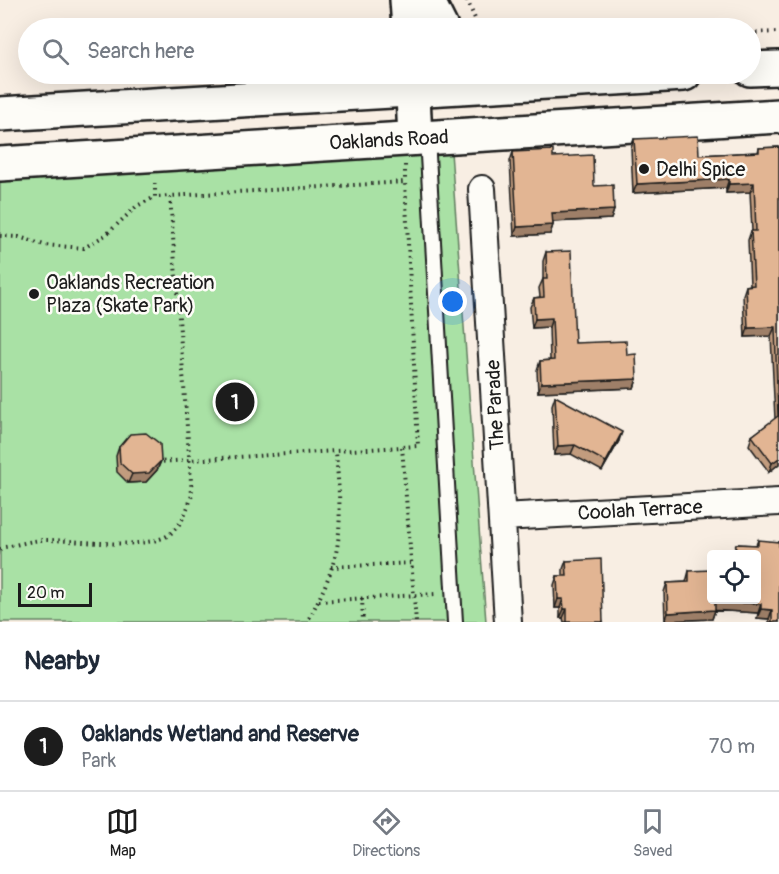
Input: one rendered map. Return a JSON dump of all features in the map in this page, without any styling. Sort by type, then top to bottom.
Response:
[{"type":"main road","points":[[407,0],[409,18]]},
{"type":"main road","points":[[427,0],[436,18]]},
{"type":"main road","points":[[761,69],[779,68]]},
{"type":"main road","points":[[0,114],[375,84]]},
{"type":"main road","points":[[413,84],[421,138]]},
{"type":"main road","name":"Oaklands Road","points":[[0,164],[779,117]]},
{"type":"street","name":"The Parade","points":[[482,189],[508,622]]},
{"type":"street","name":"Coolah Terrace","points":[[501,518],[779,502]]},
{"type":"lane","points":[[421,138],[455,622]]},
{"type":"path","points":[[467,0],[475,18]]},
{"type":"path","points":[[761,33],[779,32]]},
{"type":"path","points":[[0,550],[41,540],[142,543],[168,535],[186,516],[192,495],[190,459],[171,196],[405,182],[418,446],[190,459],[147,462]]},
{"type":"path","points":[[0,236],[19,237],[44,245],[84,248],[107,234],[137,206],[155,197]]},
{"type":"path","points":[[402,447],[416,622]]},
{"type":"path","points":[[307,622],[318,601],[336,553],[339,522],[336,451]]},
{"type":"path","points":[[331,567],[412,563]]},
{"type":"path","points":[[318,601],[453,593]]},
{"type":"path","points":[[362,598],[363,622]]},
{"type":"green space","points":[[451,152],[486,622],[0,622],[0,181]]},
{"type":"building","points":[[698,136],[699,155],[759,152],[759,148],[779,147],[779,458],[772,463],[752,436],[778,416],[775,327],[748,328],[746,286],[754,285],[751,231],[756,231],[754,183],[729,184],[729,179],[637,184],[634,139]]},
{"type":"building","points":[[553,150],[553,157],[593,155],[594,186],[613,185],[614,210],[552,213],[553,225],[517,227],[513,152]]},
{"type":"building","points":[[571,251],[575,343],[626,341],[627,355],[636,354],[637,379],[541,383],[540,361],[554,360],[552,318],[535,319],[534,298],[544,297],[543,279],[547,279],[546,252]]},
{"type":"building","points":[[555,396],[622,432],[606,462],[575,445],[558,446]]},
{"type":"building","points":[[146,433],[160,444],[161,461],[149,473],[132,474],[120,463],[119,447],[130,434]]},
{"type":"building","points":[[758,540],[779,542],[779,622],[772,622],[772,610],[761,609],[761,550],[735,550],[736,544],[758,545]]},
{"type":"building","points":[[601,559],[603,622],[567,622],[567,609],[564,609],[563,599],[558,599],[557,576],[567,576],[566,561]]},
{"type":"building","points":[[707,570],[707,604],[715,604],[715,610],[668,613],[667,583],[689,582],[689,571]]},
{"type":"place","name":"Delhi Spice","points":[[644,169]]},
{"type":"place","name":"Oaklands Recreation Plaza (Skate Park)","points":[[34,294]]},
{"type":"place","name":"Oaklands Wetland and Reserve","points":[[235,402]]}]
